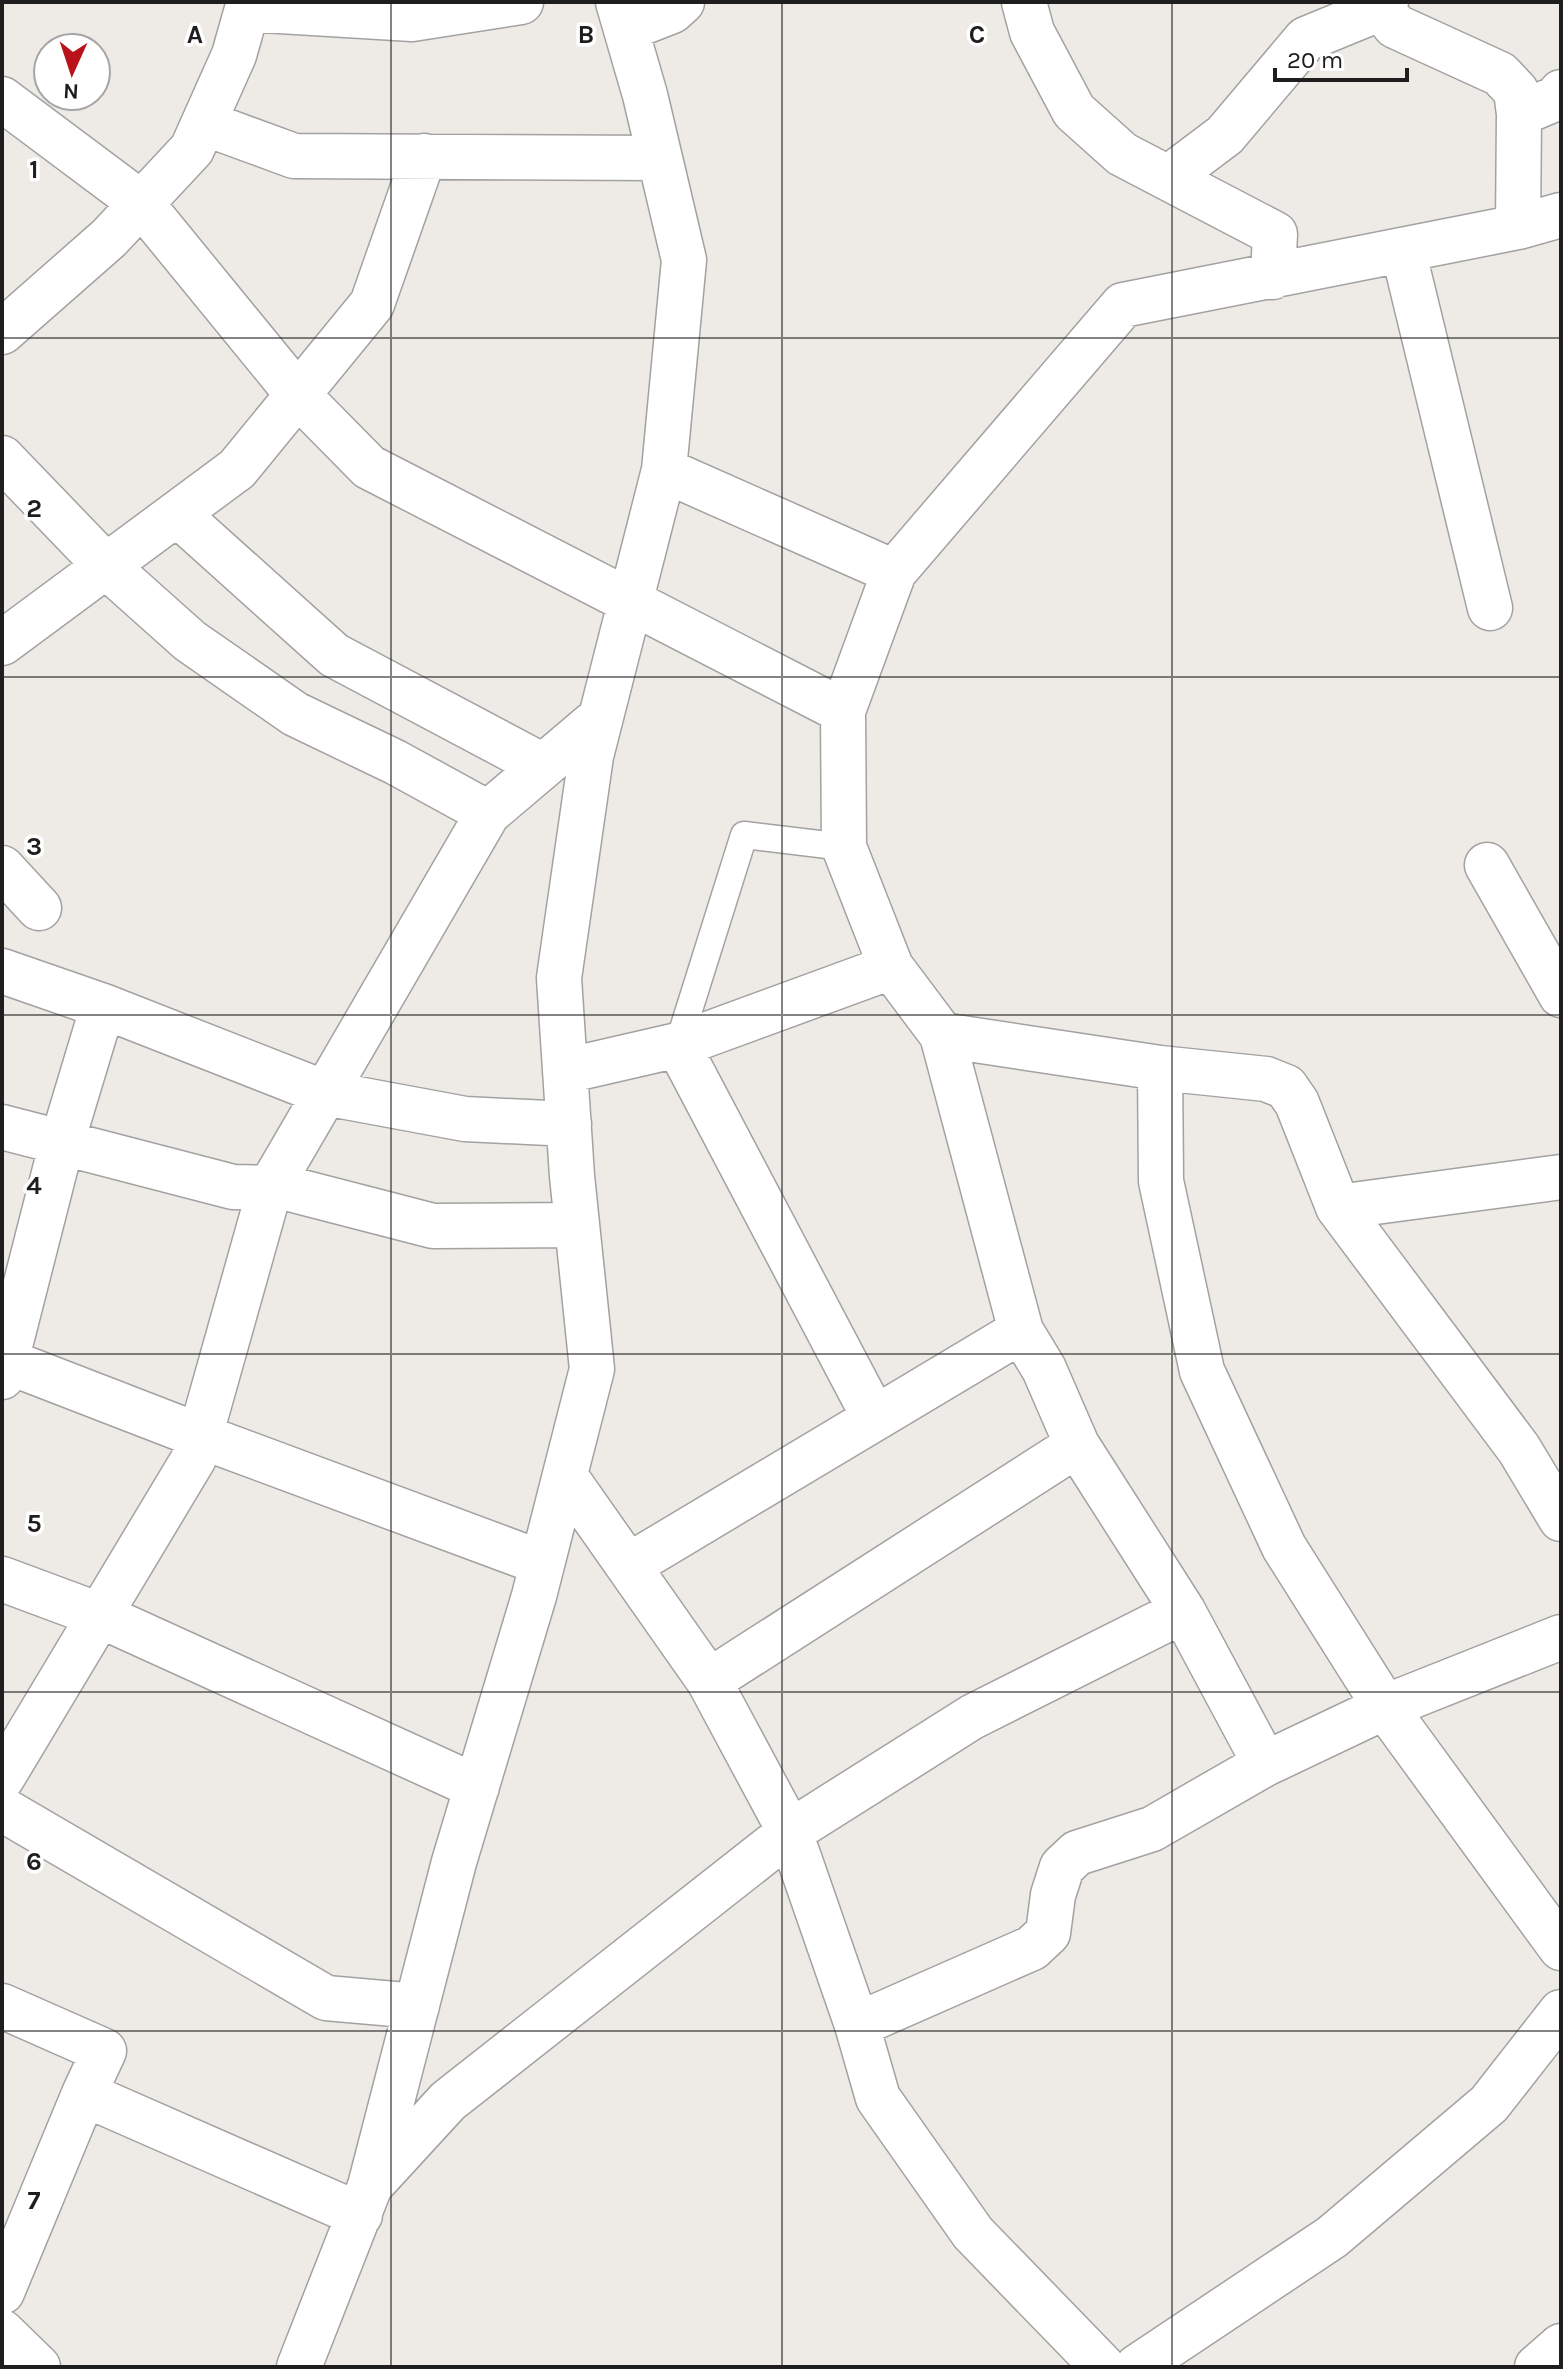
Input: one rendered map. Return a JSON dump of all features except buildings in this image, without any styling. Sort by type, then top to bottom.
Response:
[{"type":"street","points":[[8,316],[109,238],[192,149],[234,55],[248,6],[412,19],[521,2]]},
{"type":"street","points":[[299,2367],[365,2200],[477,1787],[542,1563],[592,1369],[577,1225],[559,978],[591,756],[664,470],[684,260],[622,15],[672,11],[682,2]]},
{"type":"street","points":[[1024,2],[1032,32],[1074,111],[1122,154],[1275,234],[1273,277]]},
{"type":"street","points":[[1168,178],[1225,135],[1306,39],[1382,5],[1395,26],[1500,74],[1516,91],[1519,114],[1518,227]]},
{"type":"street","points":[[1519,114],[1557,98],[1561,92]]},
{"type":"street","points":[[2,99],[141,203],[298,395],[369,467],[843,711]]},
{"type":"street","points":[[204,123],[294,156],[659,158]]},
{"type":"street","points":[[2,643],[237,469],[372,304],[424,156]]},
{"type":"street","points":[[1265,1764],[1183,1611],[1077,1445],[1044,1369],[1021,1331],[942,1035],[891,967],[844,847],[843,711],[894,572],[1123,305],[1518,227],[1561,215]]},
{"type":"street","points":[[1403,250],[1490,608]]},
{"type":"street","points":[[2,458],[106,566],[190,641],[295,714],[395,762],[488,813]]},
{"type":"street","points":[[664,470],[894,572]]},
{"type":"street","points":[[177,514],[334,655],[543,766]]},
{"type":"street","points":[[2,1778],[194,1458],[270,1188],[488,813],[600,718]]},
{"type":"street","points":[[1487,865],[1561,995]]},
{"type":"street","points":[[2,868],[39,908]]},
{"type":"street","points":[[565,1071],[678,1045],[891,967]]},
{"type":"street","points":[[2,971],[103,1006],[325,1093],[465,1119],[569,1124]]},
{"type":"street","points":[[103,1006],[62,1142],[4,1369],[200,1436],[542,1563]]},
{"type":"street","points":[[942,1035],[1160,1068],[1266,1079],[1286,1087],[1297,1103],[1338,1207],[1519,1449],[1561,1519]]},
{"type":"street","points":[[678,1045],[874,1417]]},
{"type":"street","points":[[1160,1068],[1161,1181],[1202,1371],[1284,1547],[1385,1707],[1561,1948]]},
{"type":"street","points":[[2,1127],[233,1187],[286,1188],[433,1226],[577,1225]]},
{"type":"street","points":[[1338,1207],[1561,1177]]},
{"type":"street","points":[[628,1566],[1021,1331]]},
{"type":"street","points":[[709,1681],[1077,1445]]},
{"type":"street","points":[[565,1476],[709,1681],[790,1832],[857,2025],[878,2098],[973,2233],[1103,2367]]},
{"type":"street","points":[[2,1579],[99,1615],[477,1787]]},
{"type":"street","points":[[365,2200],[448,2101],[790,1832],[972,1717],[1183,1611]]},
{"type":"street","points":[[857,2025],[1032,1948],[1048,1933],[1053,1895],[1062,1867],[1077,1853],[1152,1829],[1265,1764],[1385,1707],[1561,1637]]},
{"type":"street","points":[[2,1809],[326,1998],[417,2006]]},
{"type":"street","points":[[2,2006],[104,2051],[2,2292]]},
{"type":"street","points":[[1137,2367],[1332,2237],[1489,2104],[1561,2012]]},
{"type":"street","points":[[84,2094],[365,2200]]},
{"type":"street","points":[[2,2332],[38,2367]]},
{"type":"lane","points":[[678,1045],[744,835],[844,847]]}]
